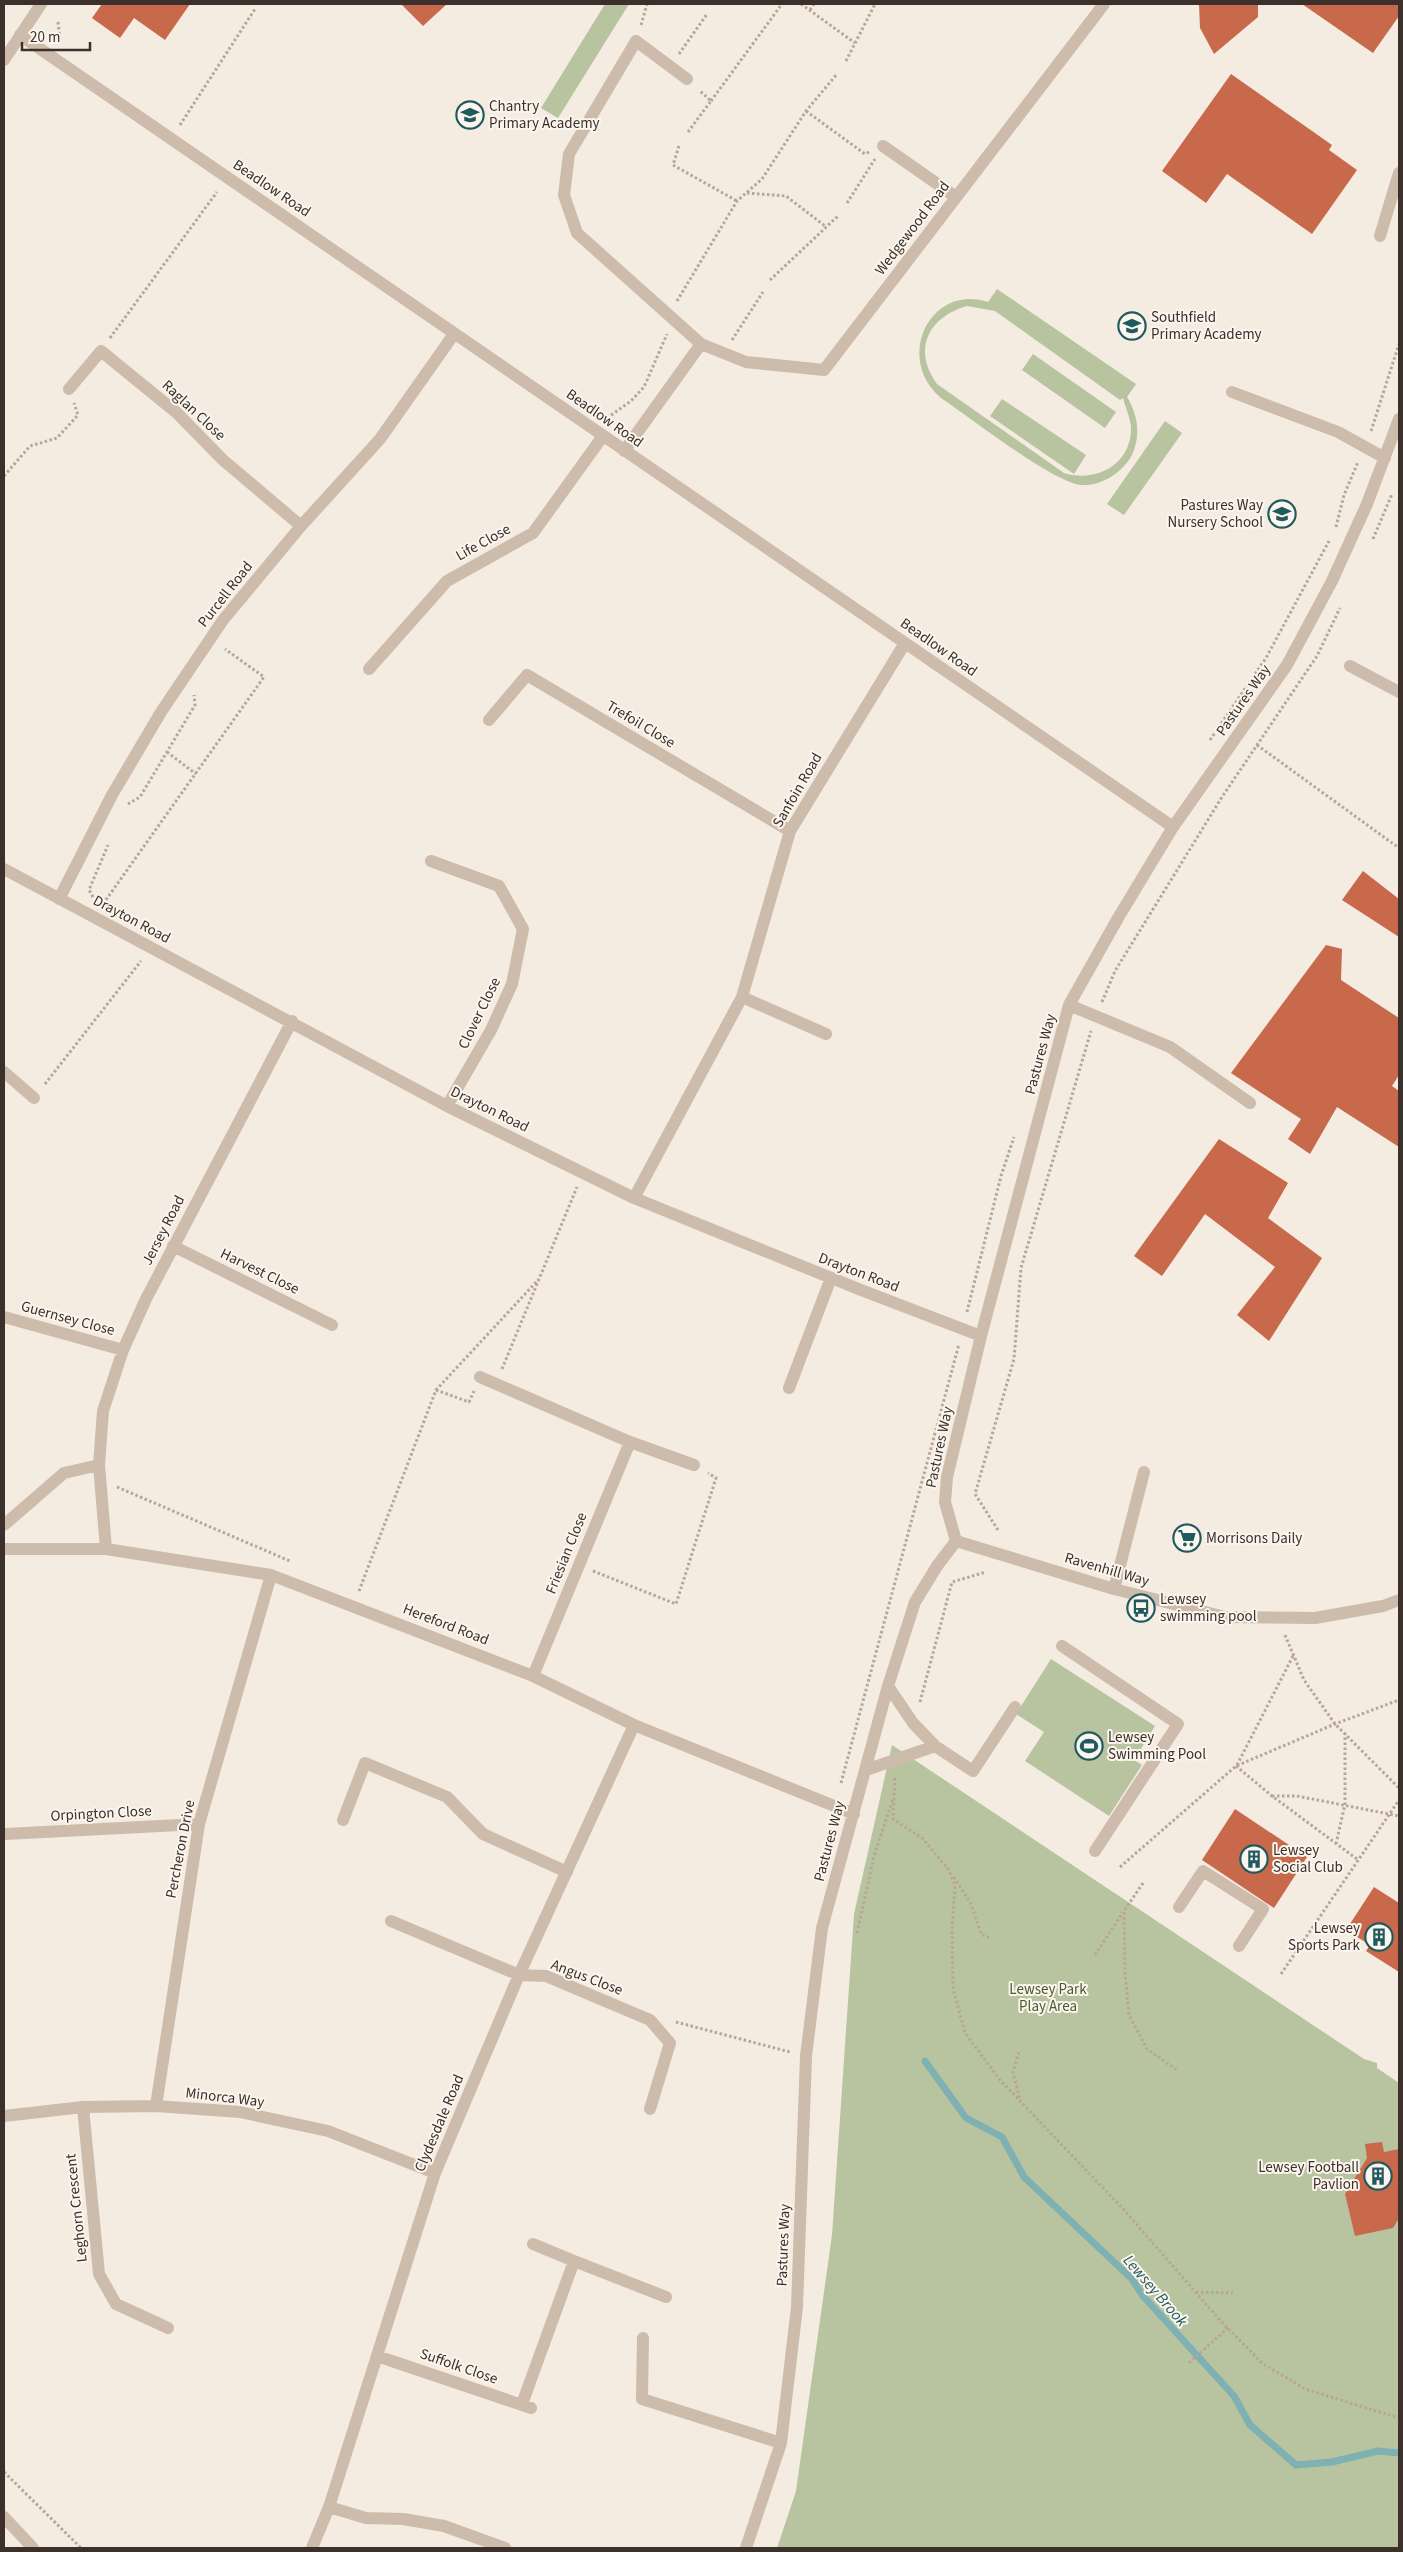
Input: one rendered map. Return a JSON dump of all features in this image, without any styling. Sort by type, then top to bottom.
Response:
[{"type":"street","points":[[4,60],[41,4]]},
{"type":"street","name":"Wedgewood Road","points":[[687,79],[636,41],[570,154],[564,195],[577,233],[701,344],[746,362],[824,370],[1104,4]]},
{"type":"street","name":"Beadlow Road","points":[[20,36],[1173,827]]},
{"type":"street","points":[[883,146],[956,197]]},
{"type":"street","points":[[1380,236],[1399,173]]},
{"type":"street","name":"Purcell Road","points":[[59,899],[112,795],[161,712],[223,620],[301,526],[380,439],[454,334]]},
{"type":"street","points":[[624,451],[701,344]]},
{"type":"street","points":[[69,389],[101,351]]},
{"type":"street","name":"Raglan Close","points":[[101,351],[177,413],[223,460],[301,526]]},
{"type":"street","points":[[1232,392],[1338,432],[1385,458]]},
{"type":"street","name":"Pastures Way","points":[[746,2548],[781,2443],[797,2307],[806,2056],[822,1928],[888,1686],[914,1602],[956,1541],[945,1502],[947,1477],[981,1336],[1069,1006],[1118,918],[1173,827],[1287,665],[1332,581],[1367,504],[1399,420]]},
{"type":"street","name":"Life Close","points":[[369,669],[447,581],[533,533],[603,436]]},
{"type":"street","name":"Sanfoin Road","points":[[634,1198],[742,997],[790,830],[905,642]]},
{"type":"street","points":[[1350,666],[1399,692]]},
{"type":"street","name":"Trefoil Close","points":[[489,720],[527,675],[790,830]]},
{"type":"street","name":"Clover Close","points":[[432,860],[500,886],[523,928],[512,984],[491,1030],[447,1106]]},
{"type":"street","name":"Drayton Road","points":[[4,869],[292,1021],[447,1106],[634,1198],[831,1278],[981,1336]]},
{"type":"street","points":[[742,997],[826,1034]]},
{"type":"street","points":[[1069,1006],[1170,1047],[1250,1103]]},
{"type":"street","name":"Jersey Road","points":[[106,1549],[99,1465],[103,1411],[123,1350],[174,1246],[292,1021]]},
{"type":"street","points":[[4,1072],[34,1098]]},
{"type":"street","name":"Harvest Close","points":[[174,1246],[332,1325]]},
{"type":"street","points":[[789,1388],[831,1278]]},
{"type":"street","name":"Guernsey Close","points":[[4,1317],[123,1350]]},
{"type":"street","points":[[480,1377],[630,1442],[694,1465]]},
{"type":"street","name":"Friesian Close","points":[[533,1676],[630,1442]]},
{"type":"street","points":[[4,1525],[64,1473],[99,1465]]},
{"type":"street","points":[[1114,1589],[1144,1472]]},
{"type":"street","name":"Ravenhill Way","points":[[956,1541],[1114,1589],[1225,1617],[1316,1618],[1383,1606],[1399,1600]]},
{"type":"street","name":"Hereford Road","points":[[4,1549],[106,1549],[271,1575],[533,1676],[634,1725],[854,1814]]},
{"type":"street","name":"Percheron Drive","points":[[156,2106],[199,1824],[271,1575]]},
{"type":"street","points":[[1062,1646],[1178,1724],[1095,1851]]},
{"type":"street","points":[[888,1686],[913,1722],[935,1746],[973,1770],[1015,1706]]},
{"type":"street","name":"Clydesdale Road","points":[[312,2548],[329,2507],[435,2173],[520,1975],[634,1725]]},
{"type":"street","points":[[866,1770],[935,1746]]},
{"type":"street","points":[[343,1820],[365,1763],[447,1797],[483,1834],[566,1872]]},
{"type":"street","name":"Orpington Close","points":[[5,1834],[199,1824]]},
{"type":"street","points":[[1179,1907],[1202,1871],[1262,1909],[1239,1946]]},
{"type":"street","name":"Angus Close","points":[[391,1921],[520,1975],[546,1976],[650,2020],[670,2043],[650,2109]]},
{"type":"street","name":"Minorca Way","points":[[4,2116],[83,2107],[156,2106],[240,2112],[328,2131],[435,2173]]},
{"type":"street","name":"Leghorn Crescent","points":[[83,2107],[99,2274],[116,2304],[168,2328]]},
{"type":"street","points":[[533,2244],[666,2297]]},
{"type":"street","name":"Suffolk Close","points":[[377,2356],[527,2406],[574,2261]]},
{"type":"street","points":[[643,2338],[642,2399],[781,2443]]},
{"type":"street","points":[[329,2507],[366,2518],[403,2519],[444,2526],[505,2548]]},
{"type":"street","points":[[4,2517],[33,2548]]},
{"type":"path","points":[[688,132],[782,4]]},
{"type":"path","points":[[801,4],[855,42]]},
{"type":"path","points":[[810,10],[814,4]]},
{"type":"path","points":[[846,62],[875,4]]},
{"type":"path","points":[[171,138],[255,9]]},
{"type":"path","points":[[671,67],[707,14]]},
{"type":"path","points":[[605,420],[631,400],[644,387],[672,318],[737,201],[762,179],[806,111],[837,74]]},
{"type":"path","points":[[687,79],[711,101]]},
{"type":"path","points":[[806,111],[865,154],[883,146]]},
{"type":"path","points":[[679,146],[673,165],[737,201]]},
{"type":"path","points":[[847,203],[883,146]]},
{"type":"path","points":[[101,351],[228,178]]},
{"type":"path","points":[[746,193],[786,196],[825,226]]},
{"type":"path","points":[[770,280],[825,226],[838,216]]},
{"type":"path","points":[[724,353],[763,292]]},
{"type":"path","points":[[1335,530],[1344,495],[1364,446],[1367,445],[1399,344]]},
{"type":"path","points":[[4,476],[30,446],[56,438],[78,415],[69,389]]},
{"type":"path","points":[[1207,745],[1266,658],[1330,538]]},
{"type":"path","points":[[111,839],[90,890],[95,901],[101,907],[264,677],[210,639]]},
{"type":"path","points":[[125,805],[140,797],[195,705],[193,688]]},
{"type":"path","points":[[998,1530],[975,1494],[1014,1359],[1021,1268],[1096,1018],[1115,971],[1222,796],[1257,745],[1399,848]]},
{"type":"path","points":[[167,752],[196,774]]},
{"type":"path","points":[[34,1098],[152,948]]},
{"type":"path","points":[[835,1806],[1001,1176],[1016,1130]]},
{"type":"path","points":[[496,1383],[582,1173]]},
{"type":"path","points":[[353,1606],[436,1390],[539,1280]]},
{"type":"path","points":[[436,1390],[469,1402],[480,1377]]},
{"type":"path","points":[[579,1565],[676,1604],[716,1478],[694,1465]]},
{"type":"path","points":[[919,1705],[952,1582],[986,1572]]},
{"type":"path","points":[[1280,1617],[1304,1680],[1335,1724],[1399,1788]]},
{"type":"path","points":[[1236,1766],[1294,1656]]},
{"type":"path","points":[[1120,1867],[1236,1766],[1335,1724],[1399,1700]]},
{"type":"path","points":[[1336,1844],[1344,1804],[1345,1734]]},
{"type":"path","points":[[1236,1766],[1272,1796],[1357,1859]]},
{"type":"path","points":[[895,1778],[893,1819],[922,1838],[949,1870],[970,1904],[981,1934],[990,1939]]},
{"type":"path","points":[[857,1933],[874,1856],[894,1794]]},
{"type":"path","points":[[1272,1796],[1298,1796],[1399,1816]]},
{"type":"path","points":[[1281,1974],[1357,1859],[1399,1800]]},
{"type":"path","points":[[949,1870],[955,1886],[952,1931],[954,1988],[965,2033],[1000,2080],[1125,2211],[1195,2292],[1262,2363],[1305,2389],[1399,2418]]},
{"type":"path","points":[[1095,1955],[1143,1883]]},
{"type":"path","points":[[1124,1911],[1125,1973],[1129,2015],[1147,2050],[1177,2070]]},
{"type":"path","points":[[650,2020],[672,2021],[806,2056]]},
{"type":"path","points":[[1019,2052],[1013,2072],[1021,2102]]},
{"type":"path","points":[[1195,2292],[1233,2293]]},
{"type":"path","points":[[1189,2363],[1228,2328]]},
{"type":"path","points":[[4,2472],[81,2548]]},
{"type":"green space","points":[[605,4],[629,4],[558,118],[541,108]]},
{"type":"green space","points":[[997,289],[1136,384],[1127,397],[1136,418],[1137,440],[1135,448],[1128,461],[1111,477],[1090,485],[1082,485],[1069,482],[1052,474],[941,398],[927,382],[920,364],[920,345],[925,328],[935,314],[950,304],[967,299],[988,302]],"holes":[[[967,306],[995,311],[1120,400],[1123,398],[1131,427],[1130,440],[1126,451],[1110,468],[1100,473],[1089,475],[1064,473],[937,384],[926,359],[925,347],[928,336],[934,327],[942,318],[953,311]]]},
{"type":"green space","points":[[1033,354],[1116,412],[1105,428],[1022,370]]},
{"type":"green space","points":[[1002,399],[1086,455],[1074,474],[990,416]]},
{"type":"green space","points":[[1165,421],[1182,433],[1124,515],[1107,504]]},
{"type":"green space","name":"Lewsey Swimming Pool","points":[[1051,1659],[1155,1726],[1134,1760],[1142,1765],[1109,1816],[1025,1761],[1044,1732],[1016,1714]]},
{"type":"green space","name":"Lewsey Park Play Area","points":[[892,1745],[1364,2059],[1377,2063],[1377,2068],[1399,2083],[1399,2548],[777,2548],[796,2491],[832,2235],[854,1914]]},
{"type":"building","points":[[102,4],[190,4],[165,40],[134,18],[120,38],[92,18]]},
{"type":"building","points":[[401,4],[447,4],[423,26]]},
{"type":"building","points":[[1199,4],[1258,4],[1258,17],[1214,54],[1200,28]]},
{"type":"building","points":[[1302,4],[1399,4],[1399,16],[1373,53]]},
{"type":"building","points":[[1231,74],[1332,145],[1329,150],[1357,170],[1312,234],[1227,174],[1206,203],[1162,171]]},
{"type":"building","points":[[1363,871],[1399,899],[1399,937],[1342,900]]},
{"type":"building","points":[[1326,945],[1342,949],[1341,980],[1399,1018],[1399,1075],[1392,1086],[1399,1091],[1399,1147],[1337,1107],[1310,1154],[1288,1139],[1301,1119],[1231,1073]]},
{"type":"building","points":[[1219,1139],[1288,1183],[1268,1218],[1322,1258],[1269,1341],[1237,1315],[1275,1267],[1205,1214],[1162,1276],[1134,1256]]},
{"type":"building","name":"Lewsey Social Club","points":[[1235,1809],[1307,1857],[1274,1908],[1202,1860]]},
{"type":"building","name":"Lewsey Sports Park","points":[[1374,1887],[1399,1903],[1399,1972],[1366,1951],[1370,1945],[1346,1930]]},
{"type":"building","name":"Lewsey Football Pavlion","points":[[1382,2142],[1384,2152],[1399,2149],[1399,2218],[1393,2228],[1355,2236],[1345,2194],[1367,2158],[1365,2144]]},
{"type":"waterway","name":"Lewsey Brook","points":[[925,2061],[966,2118],[1002,2137],[1024,2177],[1132,2279],[1143,2296],[1234,2396],[1250,2425],[1296,2465],[1332,2462],[1378,2451],[1399,2453]]},
{"type":"place","name":"Chantry Primary Academy","points":[[470,115]]},
{"type":"place","name":"Southfield Primary Academy","points":[[1132,326]]},
{"type":"place","name":"Pastures Way Nursery School","points":[[1282,514]]},
{"type":"place","name":"Morrisons Daily","points":[[1187,1538]]},
{"type":"place","name":"Lewsey swimming pool","points":[[1141,1608]]},
{"type":"place","name":"Lewsey Swimming Pool","points":[[1089,1746]]},
{"type":"place","name":"Lewsey Social Club","points":[[1254,1859]]},
{"type":"place","name":"Lewsey Sports Park","points":[[1379,1937]]},
{"type":"place","name":"Lewsey Football Pavlion","points":[[1378,2176]]}]
